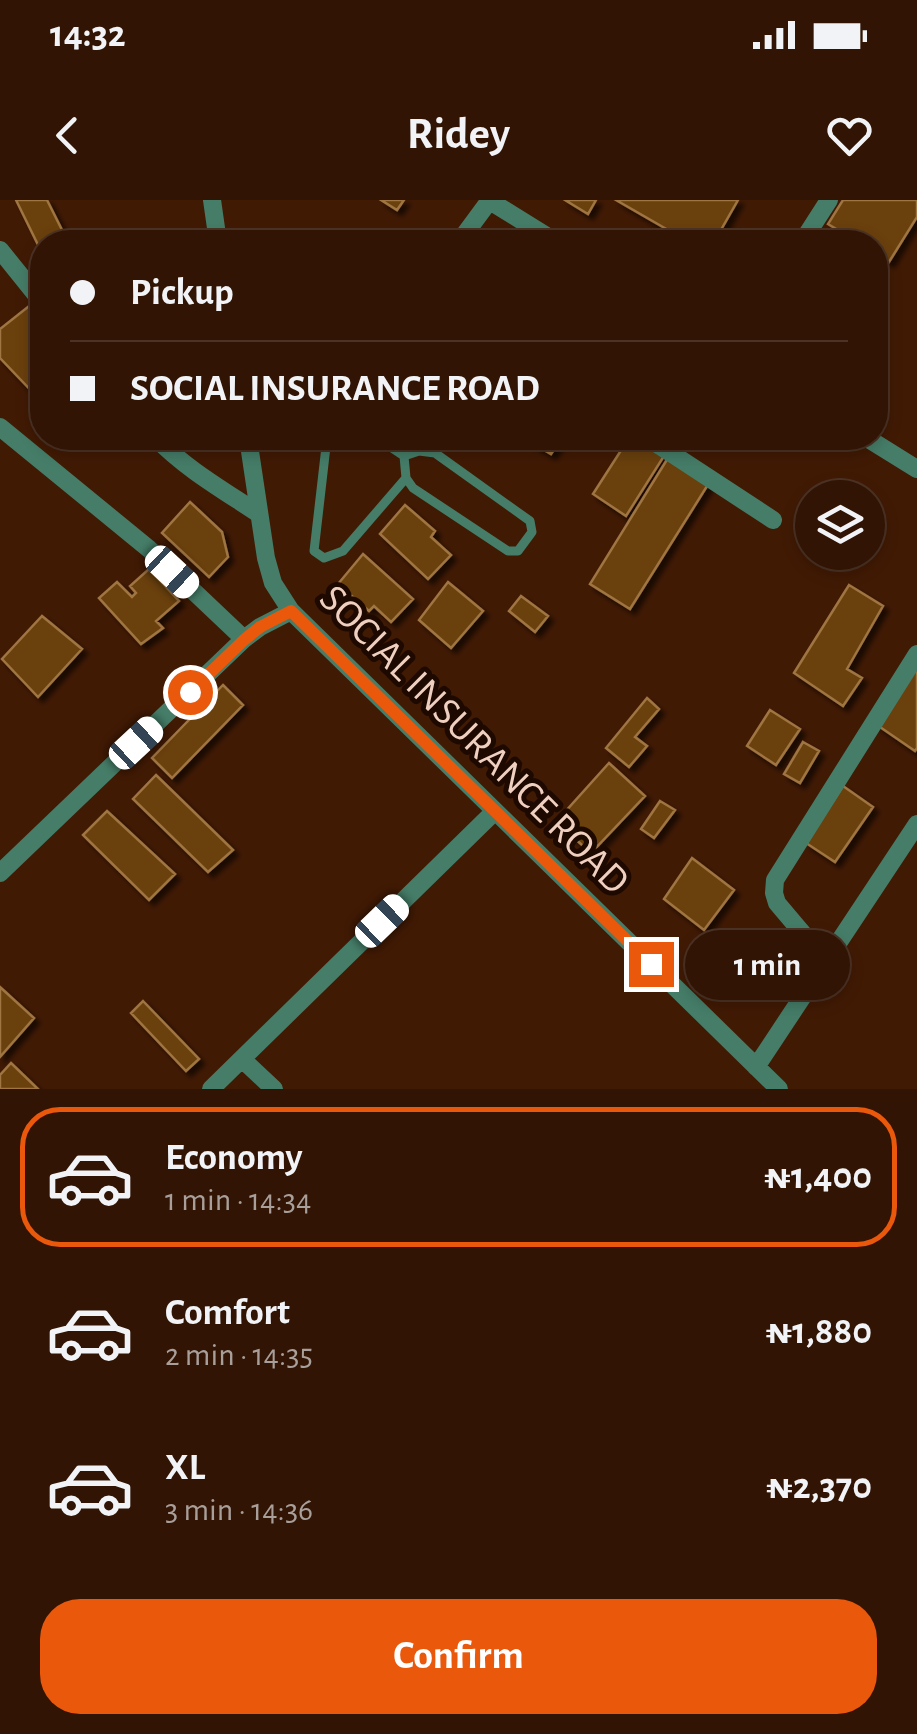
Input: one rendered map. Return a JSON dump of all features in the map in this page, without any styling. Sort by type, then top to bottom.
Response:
[{"type":"street","points":[[212,200],[216,230]]},
{"type":"street","points":[[469,230],[490,200],[537,230]]},
{"type":"street","points":[[810,230],[829,200]]},
{"type":"street","points":[[0,250],[30,287]]},
{"type":"street","points":[[2,432],[148,549],[244,640]]},
{"type":"street","points":[[168,450],[194,472],[259,514]]},
{"type":"street","name":"SOCIAL INSURANCE ROAD","points":[[250,450],[266,558],[273,583],[291,611],[779,1089]]},
{"type":"street","points":[[666,450],[773,520]]},
{"type":"street","points":[[886,450],[917,469]]},
{"type":"street","points":[[0,873],[244,640],[291,611]]},
{"type":"street","points":[[826,961],[778,903],[775,880],[917,654]]},
{"type":"street","points":[[211,1089],[495,811]]},
{"type":"street","points":[[756,1067],[917,824]]},
{"type":"street","points":[[242,1059],[274,1089]]},
{"type":"lane","points":[[325,450],[314,551],[324,558],[343,551],[406,478]]},
{"type":"lane","points":[[395,450],[404,456]]},
{"type":"lane","points":[[419,451],[435,453],[530,521],[532,532],[518,551],[508,551],[413,488],[406,478],[404,456],[419,451]]},
{"type":"building","points":[[16,200],[47,200],[62,230],[31,230]]},
{"type":"building","points":[[381,200],[404,200],[397,210]]},
{"type":"building","points":[[565,200],[596,200],[588,214]]},
{"type":"building","points":[[616,200],[738,200],[721,230],[668,230]]},
{"type":"building","points":[[843,200],[917,200],[917,217],[889,262],[888,230],[838,230],[828,224]]},
{"type":"building","points":[[30,305],[30,389],[0,358],[0,329]]},
{"type":"building","points":[[621,450],[654,450],[664,456],[626,516],[593,494]]},
{"type":"building","points":[[668,458],[709,483],[630,609],[590,584]]},
{"type":"building","points":[[190,502],[222,532],[228,557],[209,577],[162,533]]},
{"type":"building","points":[[405,505],[435,531],[431,537],[451,555],[428,579],[380,534]]},
{"type":"building","points":[[363,554],[413,599],[391,622],[374,606],[369,611],[338,584]]},
{"type":"building","points":[[149,569],[179,601],[156,621],[163,628],[141,644],[99,598],[117,582],[132,597],[136,593],[130,586]]},
{"type":"building","points":[[448,582],[483,611],[451,648],[419,620]]},
{"type":"building","points":[[849,585],[883,606],[847,669],[862,678],[843,706],[794,673]]},
{"type":"building","points":[[521,596],[548,616],[535,632],[509,611]]},
{"type":"building","points":[[42,616],[82,649],[38,697],[2,659]]},
{"type":"building","points":[[917,662],[917,748],[915,751],[877,725]]},
{"type":"building","points":[[223,685],[243,705],[172,778],[152,758]]},
{"type":"building","points":[[647,698],[659,709],[635,737],[647,746],[629,767],[606,748]]},
{"type":"building","points":[[770,710],[800,729],[776,765],[747,746]]},
{"type":"building","points":[[803,742],[819,751],[800,783],[784,774]]},
{"type":"building","points":[[609,763],[645,796],[591,853],[556,822]]},
{"type":"building","points":[[156,775],[233,850],[208,872],[133,799]]},
{"type":"building","points":[[843,786],[873,807],[835,862],[806,843]]},
{"type":"building","points":[[660,801],[675,810],[654,838],[641,829]]},
{"type":"building","points":[[107,811],[175,874],[149,900],[83,835]]},
{"type":"building","points":[[692,858],[734,890],[704,930],[664,899]]},
{"type":"building","points":[[0,987],[34,1018],[0,1057]]},
{"type":"building","points":[[143,1001],[199,1059],[186,1071],[131,1013]]},
{"type":"building","points":[[11,1063],[38,1089],[0,1089],[0,1075]]},
{"type":"route","points":[[190,692],[260,627],[291,611],[651,964]]}]
